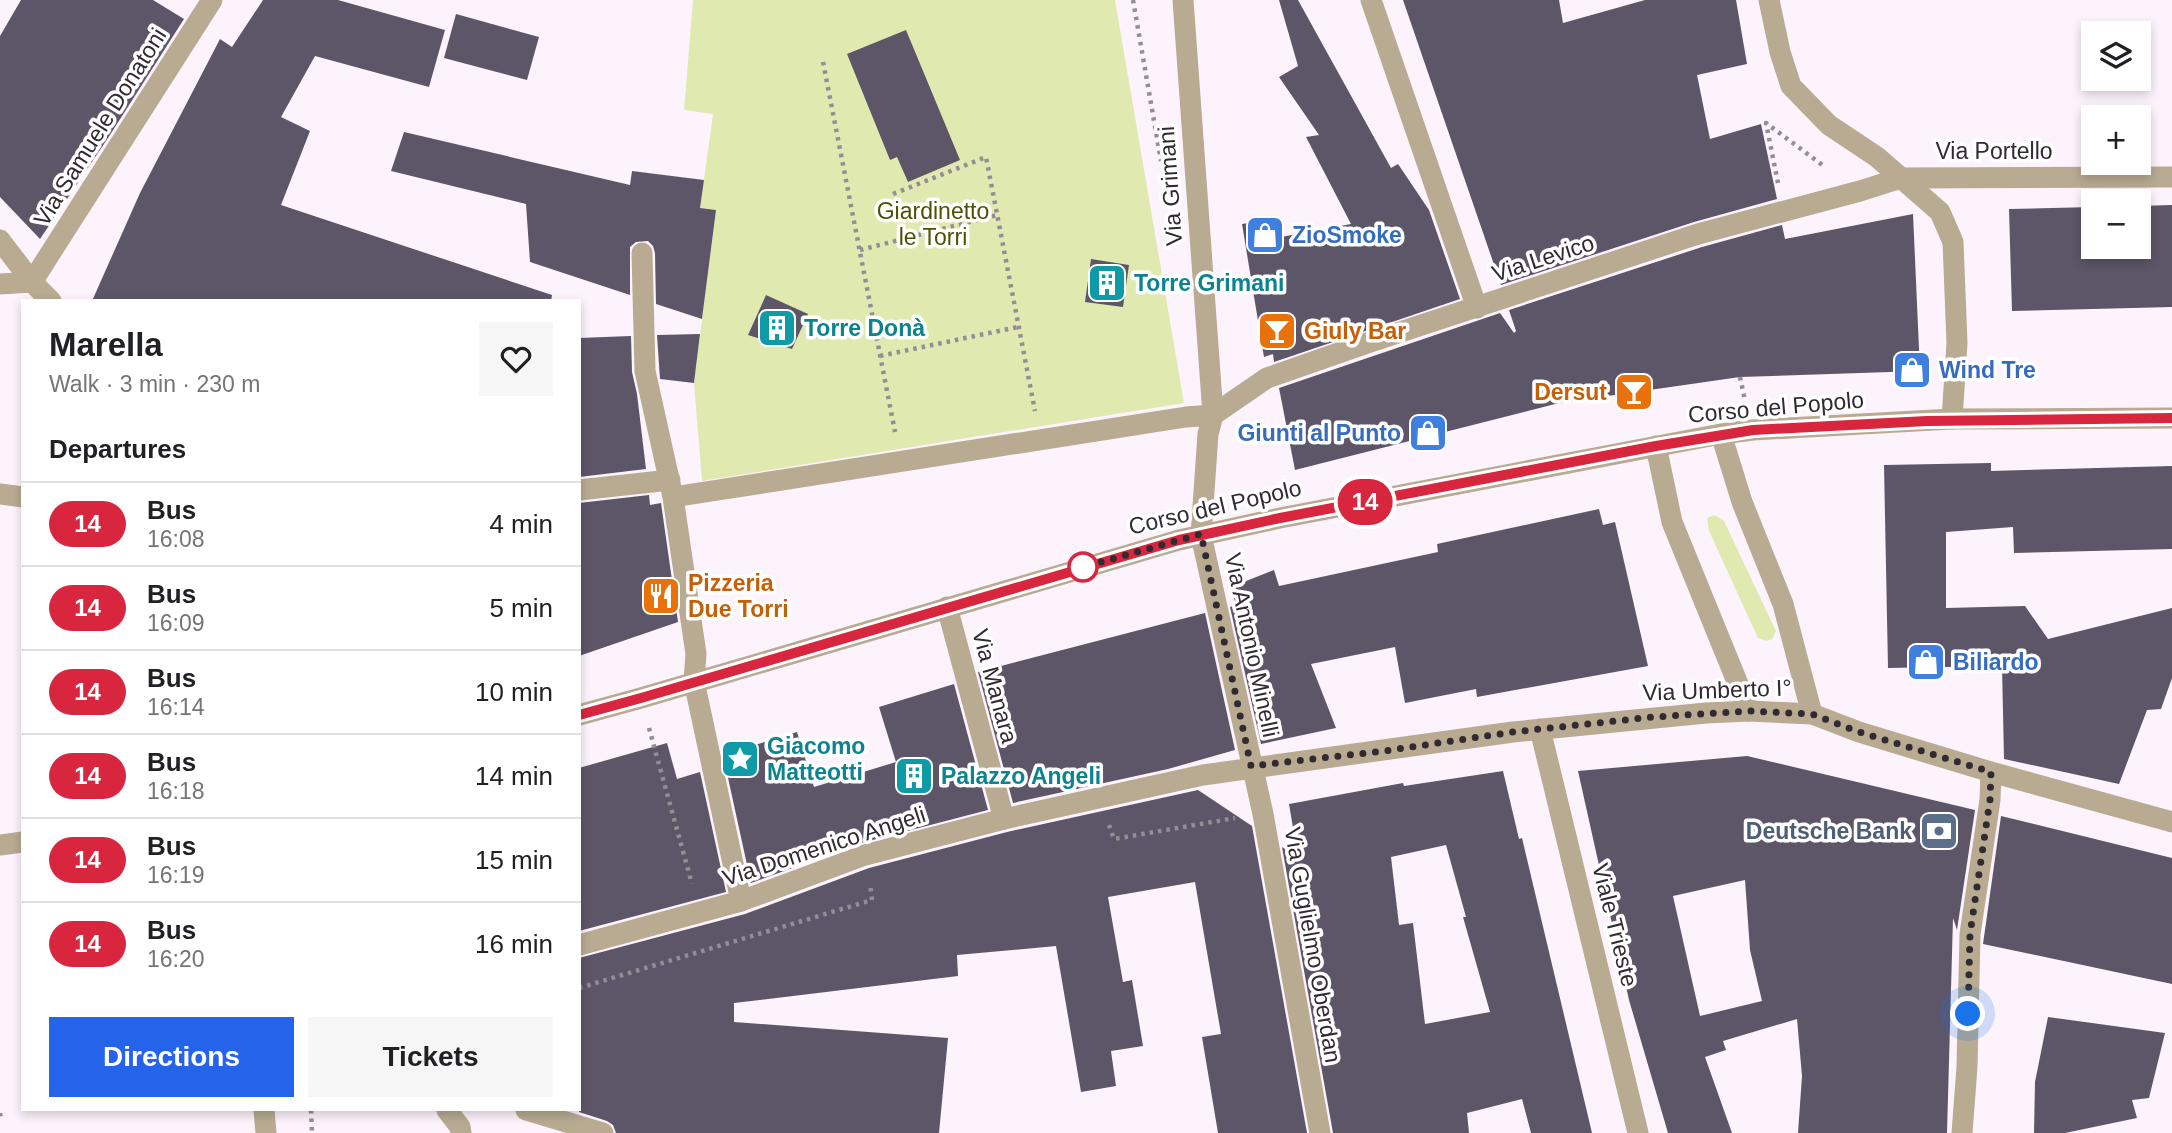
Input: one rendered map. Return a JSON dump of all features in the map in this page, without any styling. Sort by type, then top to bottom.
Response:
[{"type":"street","name":"Via Samuele Donatoni","points":[[33,282],[212,0]]},
{"type":"street","name":"Via Grimani","points":[[1183,0],[1213,415],[1208,434],[1201,534]]},
{"type":"street","points":[[1371,0],[1477,308]]},
{"type":"street","points":[[1769,0],[1780,52],[1791,86],[1829,125],[1877,157],[1940,212],[1953,242],[1957,343],[1952,419]]},
{"type":"street","name":"Via Levico","points":[[1213,415],[1267,378],[1370,342],[1698,234],[1901,177]]},
{"type":"street","name":"Via Portello","points":[[1901,177],[2172,177]]},
{"type":"street","points":[[0,240],[49,299]]},
{"type":"street","points":[[642,253],[645,371],[672,488],[696,654],[694,681],[741,901]]},
{"type":"street","points":[[0,284],[33,282]]},
{"type":"street","points":[[581,490],[672,488],[901,461],[1213,415]]},
{"type":"street","name":"Corso del Popolo","points":[[581,714],[1201,534],[1656,446],[1766,429],[1952,419],[2172,418]]},
{"type":"street","points":[[1721,434],[1742,502],[1783,604],[1812,714]]},
{"type":"street","points":[[1656,446],[1672,522],[1749,711]]},
{"type":"street","points":[[0,494],[21,497]]},
{"type":"street","name":"Via Antonio Minelli","points":[[1201,534],[1251,766]]},
{"type":"street","name":"Via Manara","points":[[947,607],[1004,819]]},
{"type":"street","name":"Via Umberto I°","points":[[1251,766],[1653,717],[1749,711],[1812,714],[1859,732],[1991,772],[2172,822]]},
{"type":"street","name":"Viale Trieste","points":[[1540,729],[1638,1133]]},
{"type":"street","name":"Via Domenico Angeli","points":[[581,944],[741,901],[865,855],[1004,819],[1251,766]]},
{"type":"street","name":"Via Guglielmo Oberdan","points":[[1251,766],[1263,814],[1320,1133]]},
{"type":"street","points":[[1962,1133],[1967,1067],[1970,934],[1990,800],[1991,772]]},
{"type":"street","points":[[0,845],[21,842]]},
{"type":"street","points":[[264,1111],[266,1133]]},
{"type":"street","points":[[448,1111],[460,1127],[461,1133]]},
{"type":"street","points":[[529,1111],[603,1133]]},
{"type":"path","points":[[824,62],[901,461]]},
{"type":"path","points":[[1769,144],[1783,212]]},
{"type":"path","points":[[893,194],[986,157],[1040,439]]},
{"type":"path","points":[[860,250],[997,215]]},
{"type":"path","points":[[880,356],[1018,327]]},
{"type":"path","points":[[654,747],[693,890]]},
{"type":"path","points":[[1109,827],[1114,839],[1239,818]]},
{"type":"path","points":[[581,987],[872,900],[870,884]]},
{"type":"path","points":[[311,1111],[312,1133]]},
{"type":"green space","name":"Giardinetto le Torri","points":[[693,0],[1115,0],[1184,403],[702,481],[694,383],[716,210],[700,208],[713,114],[684,110]]},
{"type":"green space","points":[[1715,515],[1724,521],[1776,631],[1772,639],[1766,641],[1758,638],[1709,531],[1707,518]]},
{"type":"building","points":[[21,0],[153,0],[184,19],[40,239],[0,197],[0,36]]},
{"type":"building","points":[[263,0],[338,0],[445,30],[429,87],[315,56],[281,117],[310,131],[281,205],[552,295],[551,299],[93,299],[140,193],[220,39],[232,47]]},
{"type":"building","points":[[1279,0],[1298,0],[1391,168],[1398,164],[1429,210],[1460,299],[1274,362],[1273,354],[1264,357],[1242,224],[1278,218],[1281,237],[1351,224],[1306,137],[1319,135],[1279,77],[1298,66]]},
{"type":"building","points":[[1403,0],[1559,0],[1563,23],[1645,0],[1736,0],[1747,64],[1697,75],[1710,139],[1761,124],[1777,199],[1694,222],[1501,285]]},
{"type":"building","points":[[456,14],[539,37],[527,80],[444,58]]},
{"type":"building","points":[[906,30],[960,160],[908,182],[897,157],[890,160],[847,54]]},
{"type":"building","points":[[404,132],[630,185],[632,171],[704,180],[700,208],[716,210],[702,319],[656,304],[655,253],[648,241],[636,242],[630,247],[630,295],[530,262],[526,204],[391,171]]},
{"type":"building","points":[[2172,205],[2172,307],[2012,311],[2009,209],[2081,207],[2081,259],[2151,259],[2151,206]]},
{"type":"building","points":[[1913,214],[1920,371],[1740,377],[1559,403],[1295,470],[1279,388],[1500,313],[1514,333],[1516,331],[1509,310],[1702,247],[1782,225],[1785,239]]},
{"type":"building","name":"Torre Grimani","points":[[1091,259],[1129,265],[1123,307],[1085,302]]},
{"type":"building","name":"Torre Donà","points":[[766,295],[808,314],[792,349],[748,335]]},
{"type":"building","points":[[700,334],[694,383],[660,379],[657,335]]},
{"type":"building","points":[[631,336],[632,372],[646,469],[581,477],[581,338]]},
{"type":"building","points":[[1991,463],[1991,471],[2172,466],[2172,549],[2014,553],[2013,527],[1946,532],[1946,608],[2025,606],[2048,639],[2172,608],[2172,678],[2161,709],[2147,710],[2119,784],[2004,759],[2002,666],[1888,668],[1884,465]]},
{"type":"building","points":[[649,495],[650,505],[661,503],[678,622],[581,655],[581,503]]},
{"type":"building","points":[[1599,509],[1603,525],[1615,522],[1648,666],[1477,697],[1476,689],[1405,703],[1395,647],[1311,664],[1336,728],[1261,744],[1230,607],[1236,605],[1231,587],[1274,570],[1279,586],[1438,552],[1437,544]]},
{"type":"building","points":[[1205,613],[1235,750],[1168,769],[1013,803],[978,672]]},
{"type":"building","name":"Palazzo Angeli","points":[[954,684],[988,810],[861,843],[751,883],[725,764],[757,754],[755,745],[797,732],[814,787],[896,762],[879,707]]},
{"type":"building","points":[[667,743],[677,779],[700,772],[726,892],[581,930],[581,767]]},
{"type":"building","points":[[1747,756],[1975,810],[1957,930],[1953,918],[1947,1133],[1798,1133],[1802,1076],[1797,1019],[1723,1041],[1726,1050],[1705,1057],[1732,1133],[1668,1133],[1629,1000],[1578,771]],"holes":[[[1745,880],[1750,950],[1762,1001],[1700,1016],[1673,896]]]},
{"type":"building","points":[[1503,771],[1519,839],[1522,838],[1592,1133],[1531,1133],[1522,1099],[1467,1113],[1469,1133],[1333,1133],[1282,847],[1298,857],[1289,804],[1403,783],[1404,786]],"holes":[[[1446,845],[1466,917],[1463,917],[1490,1012],[1425,1024],[1413,923],[1399,925],[1391,857]]]},
{"type":"building","points":[[1198,790],[1252,826],[1307,1133],[1218,1133],[1202,1037],[1221,1034],[1195,882],[1108,897],[1123,982],[1132,980],[1143,1046],[1111,1051],[1116,1086],[1081,1092],[1056,946],[957,955],[958,976],[734,1003],[734,1022],[948,1038],[939,1133],[616,1133],[613,1125],[607,1121],[579,1112],[581,957],[745,914],[869,868],[1007,832]]},
{"type":"building","points":[[2001,816],[2172,858],[2172,984],[1983,944]]},
{"type":"building","points":[[2048,1017],[2165,1033],[2149,1098],[2132,1100],[2137,1118],[2065,1133],[2034,1133],[2035,1082]]},
{"type":"bus line","name":"14","points":[[581,714],[1179,540],[1656,446],[1753,430],[1952,419],[2172,418]]},
{"type":"place","name":"ZioSmoke","points":[[1265,235]]},
{"type":"place","name":"Torre Grimani","points":[[1107,283]]},
{"type":"place","name":"Torre Donà","points":[[777,328]]},
{"type":"place","name":"Giuly Bar","points":[[1277,331]]},
{"type":"place","name":"Wind Tre","points":[[1912,370]]},
{"type":"place","name":"Dersut","points":[[1634,392]]},
{"type":"place","name":"Giunti al Punto","points":[[1428,433]]},
{"type":"place","name":"Pizzeria Due Torri","points":[[661,596]]},
{"type":"place","name":"Biliardo","points":[[1926,662]]},
{"type":"place","name":"Giacomo Matteotti","points":[[740,759]]},
{"type":"place","name":"Palazzo Angeli","points":[[914,776]]},
{"type":"place","name":"Deutsche Bank","points":[[1939,831]]},
{"type":"route","points":[[1083,567],[1080,568],[1201,534],[1251,766],[1384,751],[1513,732],[1653,717],[1749,711],[1812,714],[1859,732],[1991,772],[1990,800],[1970,934],[1968,1014]]}]
